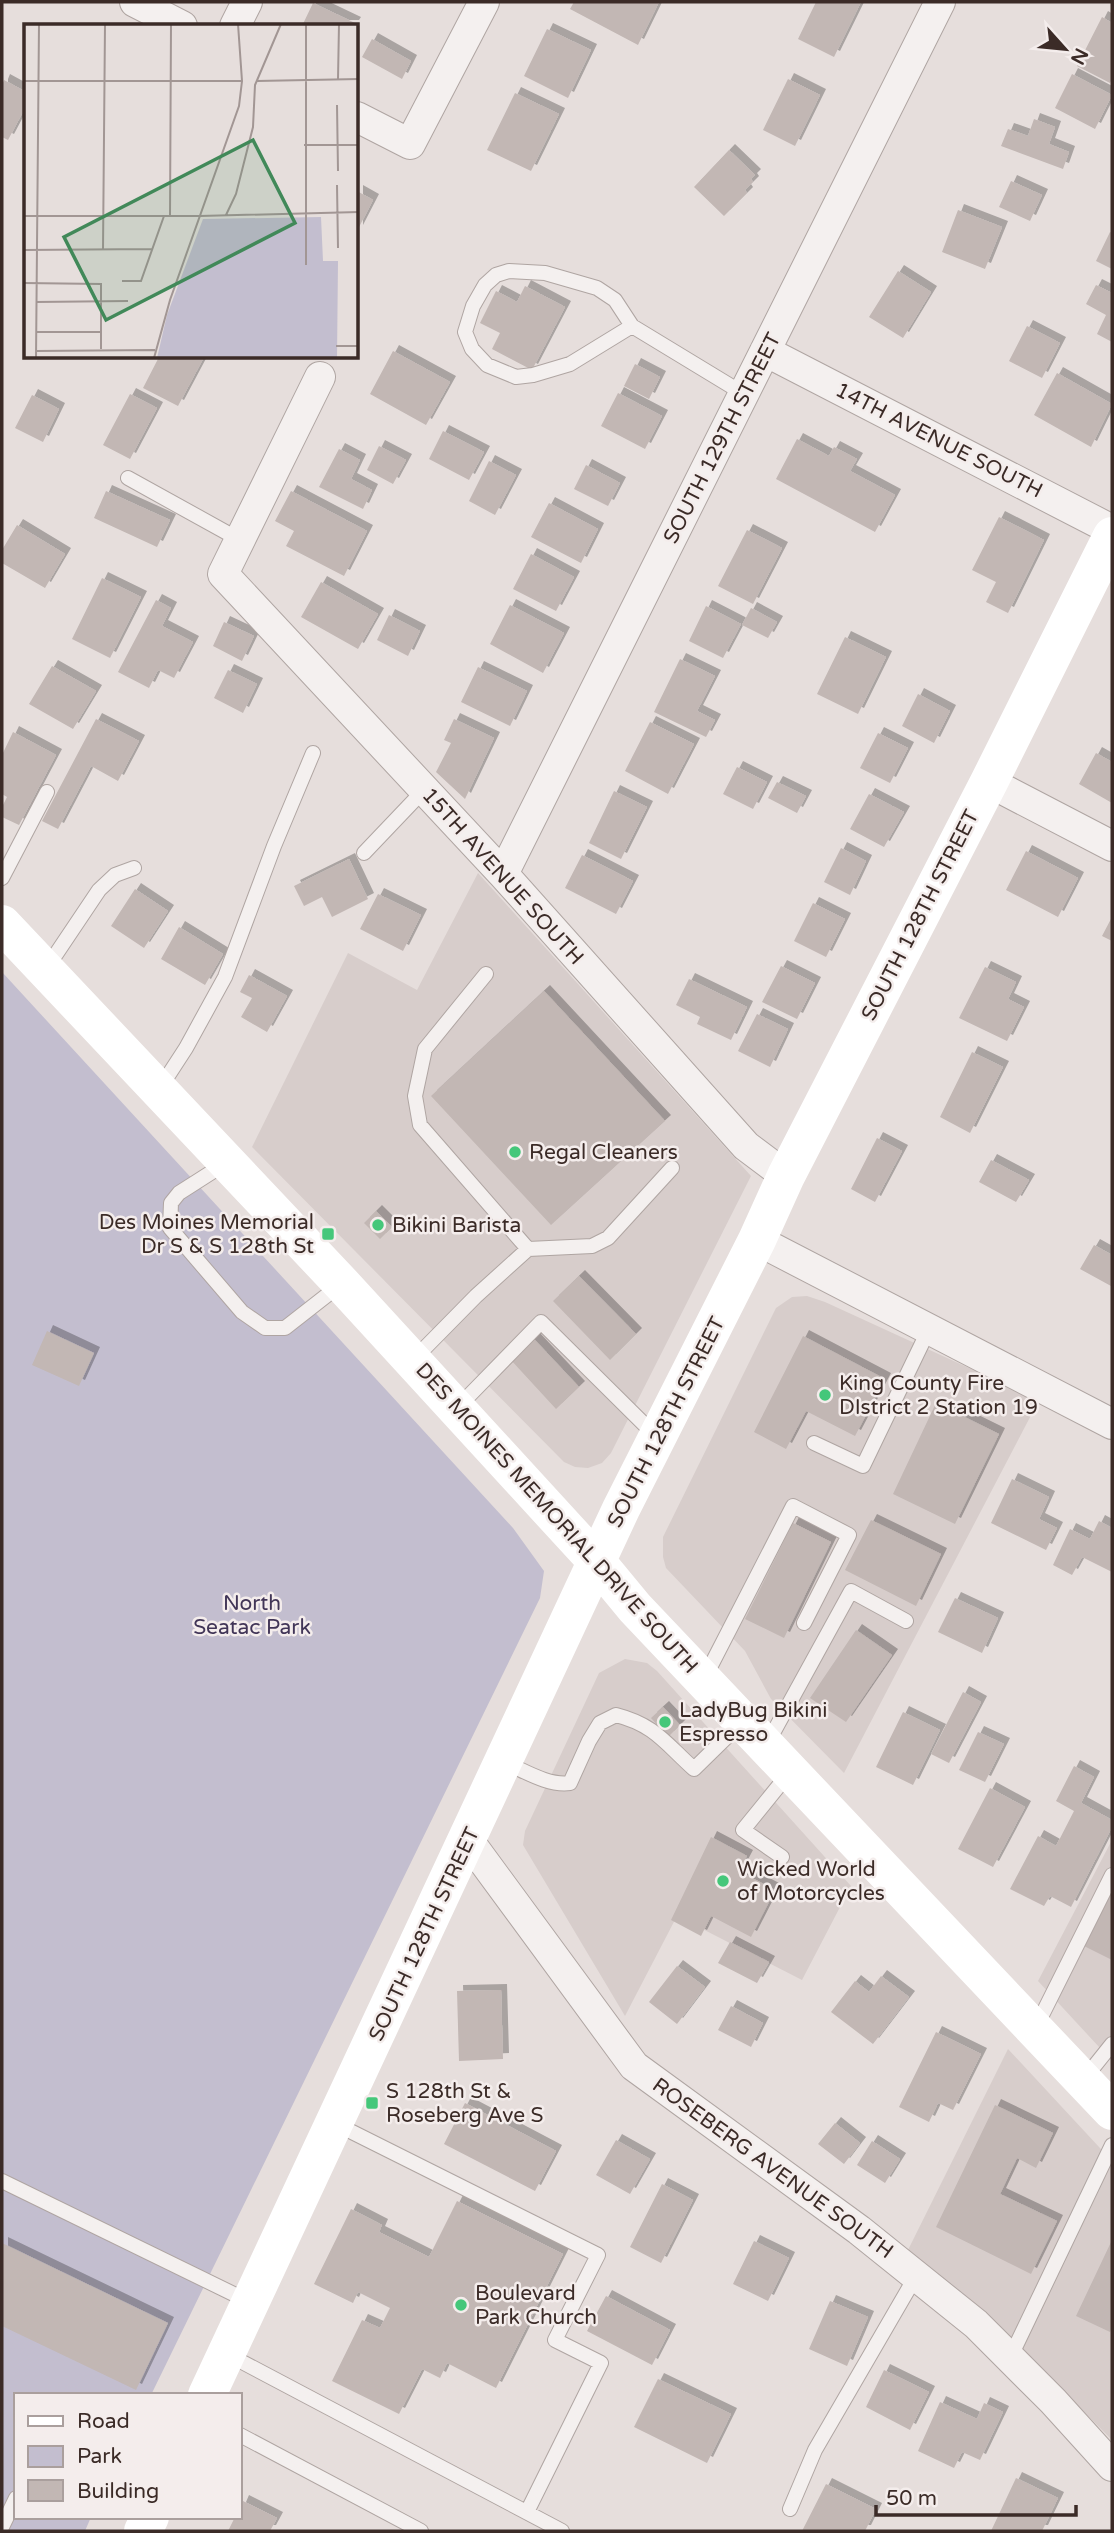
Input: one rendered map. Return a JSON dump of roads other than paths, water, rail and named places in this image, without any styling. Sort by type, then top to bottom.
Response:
[{"type":"main road","name":"SOUTH 128TH STREET","points":[[208,2393],[657,1437],[757,1240],[786,1175],[989,782],[1112,536]]},
{"type":"main road","name":"DES MOINES MEMORIAL DRIVE SOUTH","points":[[2,924],[413,1360],[597,1562],[635,1608],[1112,2111]]},
{"type":"street","points":[[135,2],[178,24]]},
{"type":"street","points":[[236,24],[247,2]]},
{"type":"street","points":[[359,118],[410,144],[484,2]]},
{"type":"street","name":"SOUTH 129TH STREET","points":[[503,874],[940,2]]},
{"type":"street","name":"14TH AVENUE SOUTH","points":[[765,351],[1112,530]]},
{"type":"street","points":[[240,540],[320,377]]},
{"type":"street","name":"15TH AVENUE SOUTH","points":[[240,540],[223,574],[503,874],[746,1146],[786,1175]]},
{"type":"street","points":[[989,782],[1112,846]]},
{"type":"street","points":[[757,1240],[1112,1424]]},
{"type":"street","name":"ROSEBERG AVENUE SOUTH","points":[[468,1840],[634,2066],[859,2230],[976,2324],[1112,2466]]},
{"type":"lane","points":[[632,326],[570,364],[516,377],[487,365],[472,349],[465,332],[473,306],[485,285],[496,275],[509,271],[545,273],[597,288],[615,300],[632,326],[744,394]]},
{"type":"lane","points":[[128,478],[240,540]]},
{"type":"lane","points":[[159,1090],[186,1048],[225,977],[274,846],[313,753]]},
{"type":"lane","points":[[365,853],[424,790]]},
{"type":"lane","points":[[2,878],[47,792]]},
{"type":"lane","points":[[45,970],[99,890],[115,875],[134,868]]},
{"type":"lane","points":[[486,974],[425,1049],[415,1096],[420,1125],[528,1250]]},
{"type":"lane","points":[[228,1163],[179,1193],[170,1203],[170,1228],[242,1312],[265,1328],[285,1328],[342,1284]]},
{"type":"lane","points":[[413,1360],[476,1296],[528,1250],[592,1246],[608,1238],[671,1168]]},
{"type":"lane","points":[[456,1408],[541,1322],[657,1437]]},
{"type":"lane","points":[[814,1443],[863,1466],[929,1329]]},
{"type":"lane","points":[[704,1680],[793,1506],[849,1535],[804,1623]]},
{"type":"lane","points":[[782,1857],[743,1830],[767,1746],[851,1591],[906,1621]]},
{"type":"lane","points":[[504,1762],[544,1780],[570,1783],[600,1723],[616,1715],[635,1720],[652,1729],[694,1769],[767,1746]]},
{"type":"lane","points":[[1035,2029],[1112,1875]]},
{"type":"lane","points":[[1083,2080],[1112,2044]]},
{"type":"lane","points":[[335,2124],[598,2255],[555,2340],[601,2363],[527,2512]]},
{"type":"lane","points":[[1010,2358],[1112,2145]]},
{"type":"lane","points":[[2,2181],[251,2302]]},
{"type":"lane","points":[[790,2509],[816,2450],[916,2276]]},
{"type":"lane","points":[[227,2354],[562,2531]]},
{"type":"lane","points":[[242,2436],[421,2531]]},
{"type":"lane","points":[[2,2527],[14,2502]]},
{"type":"place","name":"Regal Cleaners","points":[[515,1152]]},
{"type":"place","name":"Bikini Barista","points":[[378,1225]]},
{"type":"place","name":"Des Moines Memorial Dr S & S 128th St","points":[[328,1234]]},
{"type":"place","name":"King County Fire DIstrict 2 Station 19","points":[[825,1395]]},
{"type":"place","name":"LadyBug Bikini Espresso","points":[[665,1722]]},
{"type":"place","name":"Wicked World of Motorcycles","points":[[723,1881]]},
{"type":"place","name":"S 128th St & Roseberg Ave S","points":[[372,2103]]},
{"type":"place","name":"Boulevard Park Church","points":[[461,2305]]},
{"type":"park label","name":"North Seatac Park","points":[[252,1615]]}]
